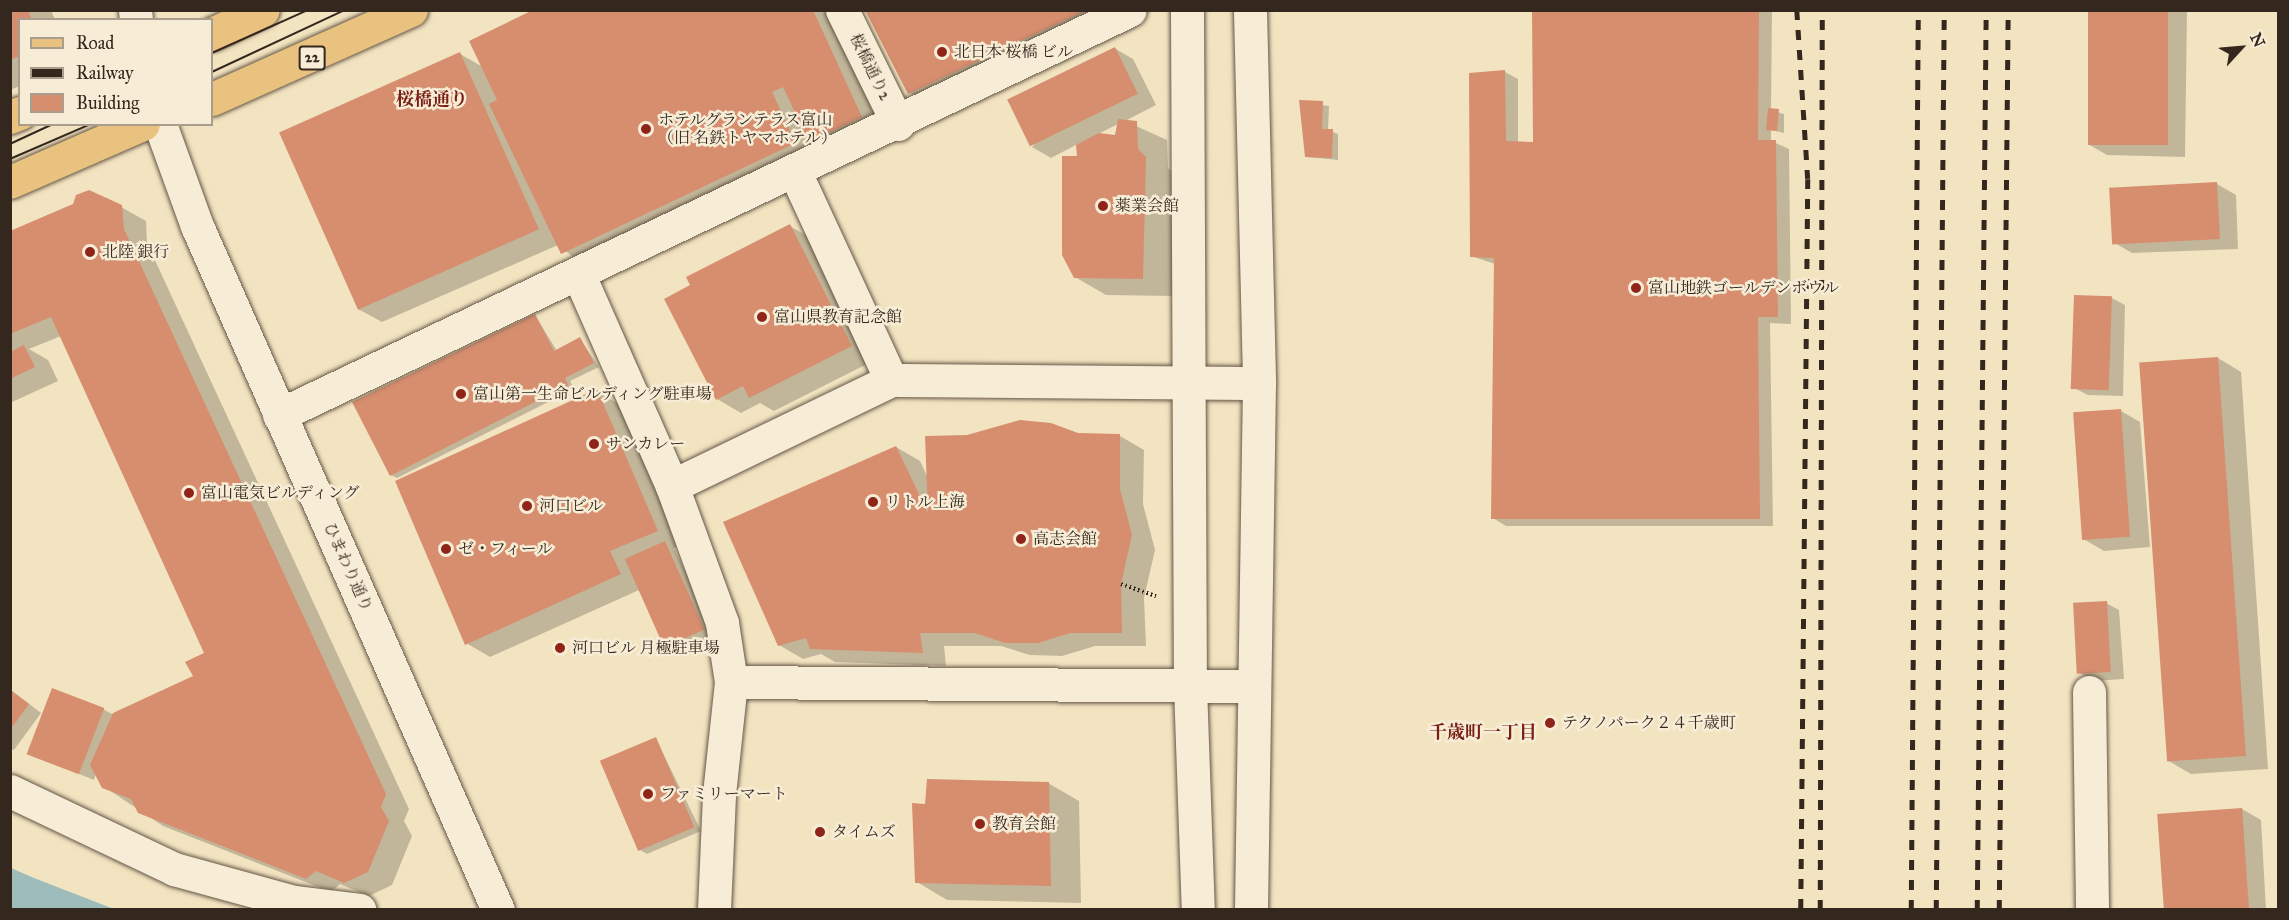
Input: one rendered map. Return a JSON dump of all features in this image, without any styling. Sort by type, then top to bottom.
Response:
[{"type":"main road","points":[[213,34],[263,10]]},
{"type":"main road","name":"22","points":[[213,99],[411,10]]},
{"type":"main road","points":[[10,182],[138,126]]},
{"type":"street","name":"桜橋通り2","points":[[842,10],[898,124]]},
{"type":"street","points":[[279,415],[794,170],[898,124],[1130,10]]},
{"type":"street","points":[[1187,10],[1190,686],[1198,909]]},
{"type":"street","points":[[1250,10],[1259,383],[1251,909]]},
{"type":"street","name":"ひまわり通り","points":[[161,126],[196,225],[498,909]]},
{"type":"street","points":[[794,170],[891,380]]},
{"type":"street","points":[[578,273],[672,486],[722,623],[731,682],[718,795],[714,909]]},
{"type":"street","points":[[672,486],[891,380],[1259,383]]},
{"type":"street","points":[[731,682],[1254,686]]},
{"type":"street","points":[[2089,692],[2091,909]]},
{"type":"street","points":[[10,791],[174,869],[294,902],[360,909]]},
{"type":"path","points":[[1121,584],[1162,598]]},
{"type":"water","points":[[11,868],[34,878],[114,909],[11,909]]},
{"type":"building","points":[[10,10],[28,10],[31,18],[18,18],[18,57],[10,60]]},
{"type":"building","name":"ホテルグランテラス富山 （旧 名鉄トヤマホテル）","points":[[533,10],[813,10],[862,117],[809,142],[783,87],[772,92],[796,143],[561,254],[489,104],[497,100],[469,41]]},
{"type":"building","name":"北日本 桜橋 ビル","points":[[865,10],[1087,10],[908,94]]},
{"type":"building","name":"富山地鉄ゴールデンボウル","points":[[1532,10],[1759,10],[1758,140],[1776,140],[1778,317],[1758,317],[1760,519],[1491,519],[1494,258],[1470,257],[1469,73],[1505,70],[1506,141],[1533,142]]},
{"type":"building","points":[[2088,10],[2168,10],[2168,145],[2088,145]]},
{"type":"building","points":[[1115,47],[1138,94],[1030,146],[1007,100]]},
{"type":"building","points":[[460,52],[539,229],[358,310],[279,133]]},
{"type":"building","points":[[1299,100],[1323,101],[1322,129],[1333,129],[1332,158],[1305,157]]},
{"type":"building","points":[[1768,108],[1779,109],[1777,131],[1766,130]]},
{"type":"building","name":"薬業会館","points":[[1118,119],[1137,121],[1138,149],[1146,157],[1143,279],[1074,278],[1062,255],[1062,156],[1077,156],[1076,145],[1099,133],[1115,135]]},
{"type":"building","points":[[2217,182],[2220,239],[2112,245],[2109,188]]},
{"type":"building","name":"富山電気ビルディング","points":[[89,190],[122,205],[124,229],[386,794],[381,807],[389,821],[368,872],[344,883],[316,871],[306,879],[138,813],[131,799],[102,788],[90,765],[113,713],[193,676],[185,662],[204,653],[51,317],[10,334],[10,231],[73,204],[76,195]]},
{"type":"building","points":[[790,224],[852,346],[749,398],[743,386],[716,400],[664,299],[690,285],[686,277]]},
{"type":"building","points":[[2074,295],[2112,296],[2109,390],[2071,389]]},
{"type":"building","name":"富山第一生命ビルディング駐車場","points":[[535,314],[554,351],[580,337],[594,363],[565,378],[568,385],[390,476],[352,402]]},
{"type":"building","points":[[24,345],[35,367],[10,379],[10,352]]},
{"type":"building","points":[[2218,357],[2246,756],[2167,762],[2139,363]]},
{"type":"building","name":"河口ビル","points":[[597,389],[658,531],[610,551],[621,574],[465,645],[395,481]]},
{"type":"building","points":[[2121,409],[2130,537],[2082,540],[2073,412]]},
{"type":"building","points":[[1020,420],[1051,423],[1078,433],[1120,434],[1120,489],[1132,535],[1121,584],[1122,633],[1070,633],[1038,643],[1005,643],[975,633],[920,633],[923,653],[810,649],[806,638],[778,646],[723,522],[896,446],[928,513],[925,436],[967,435]]},
{"type":"building","points":[[665,541],[704,630],[664,648],[625,559]]},
{"type":"building","points":[[2107,601],[2111,672],[2077,674],[2073,603]]},
{"type":"building","points":[[52,688],[104,708],[79,774],[27,754]]},
{"type":"building","points":[[10,690],[29,704],[10,730]]},
{"type":"building","name":"ファミリーマート","points":[[656,737],[694,827],[638,851],[600,761]]},
{"type":"building","name":"教育会館","points":[[927,779],[1049,782],[1051,886],[915,883],[912,803],[925,804]]},
{"type":"building","points":[[2242,808],[2249,910],[2164,910],[2157,814]]},
{"type":"tram line","points":[[213,53],[308,10]]},
{"type":"tram line","points":[[213,72],[345,10]]},
{"type":"tram line","points":[[10,144],[49,126]]},
{"type":"tram line","points":[[10,159],[86,126]]},
{"type":"railway","points":[[1797,10],[1808,179],[1801,910]]},
{"type":"railway","points":[[1820,910],[1822,10]]},
{"type":"railway","points":[[1911,910],[1918,10]]},
{"type":"railway","points":[[1936,910],[1944,10]]},
{"type":"railway","points":[[1977,910],[1986,10]]},
{"type":"railway","points":[[1999,910],[2008,10]]},
{"type":"place","name":"北日本 桜橋 ビル","points":[[942,52]]},
{"type":"place","name":"ホテルグランテラス富山 （旧 名鉄トヤマホテル）","points":[[646,129]]},
{"type":"place","name":"薬業会館","points":[[1103,206]]},
{"type":"place","name":"北陸 銀行","points":[[90,252]]},
{"type":"place","name":"富山地鉄ゴールデンボウル","points":[[1636,288]]},
{"type":"place","name":"富山県教育記念館","points":[[762,317]]},
{"type":"place","name":"富山第一生命ビルディング駐車場","points":[[461,394]]},
{"type":"place","name":"サンカレー","points":[[594,444]]},
{"type":"place","name":"富山電気ビルディング","points":[[189,493]]},
{"type":"place","name":"リトル上海","points":[[873,502]]},
{"type":"place","name":"河口ビル","points":[[527,506]]},
{"type":"place","name":"高志会館","points":[[1021,539]]},
{"type":"place","name":"ゼ・フィール","points":[[446,549]]},
{"type":"place","name":"河口ビル 月極駐車場","points":[[560,648]]},
{"type":"place","name":"テクノパーク２４千歳町","points":[[1550,723]]},
{"type":"place","name":"ファミリーマート","points":[[648,794]]},
{"type":"place","name":"教育会館","points":[[980,824]]},
{"type":"place","name":"タイムズ","points":[[820,832]]},
{"type":"district","name":"桜橋通り","points":[[432,99]]},
{"type":"district","name":"千歳町一丁目","points":[[1483,732]]}]
